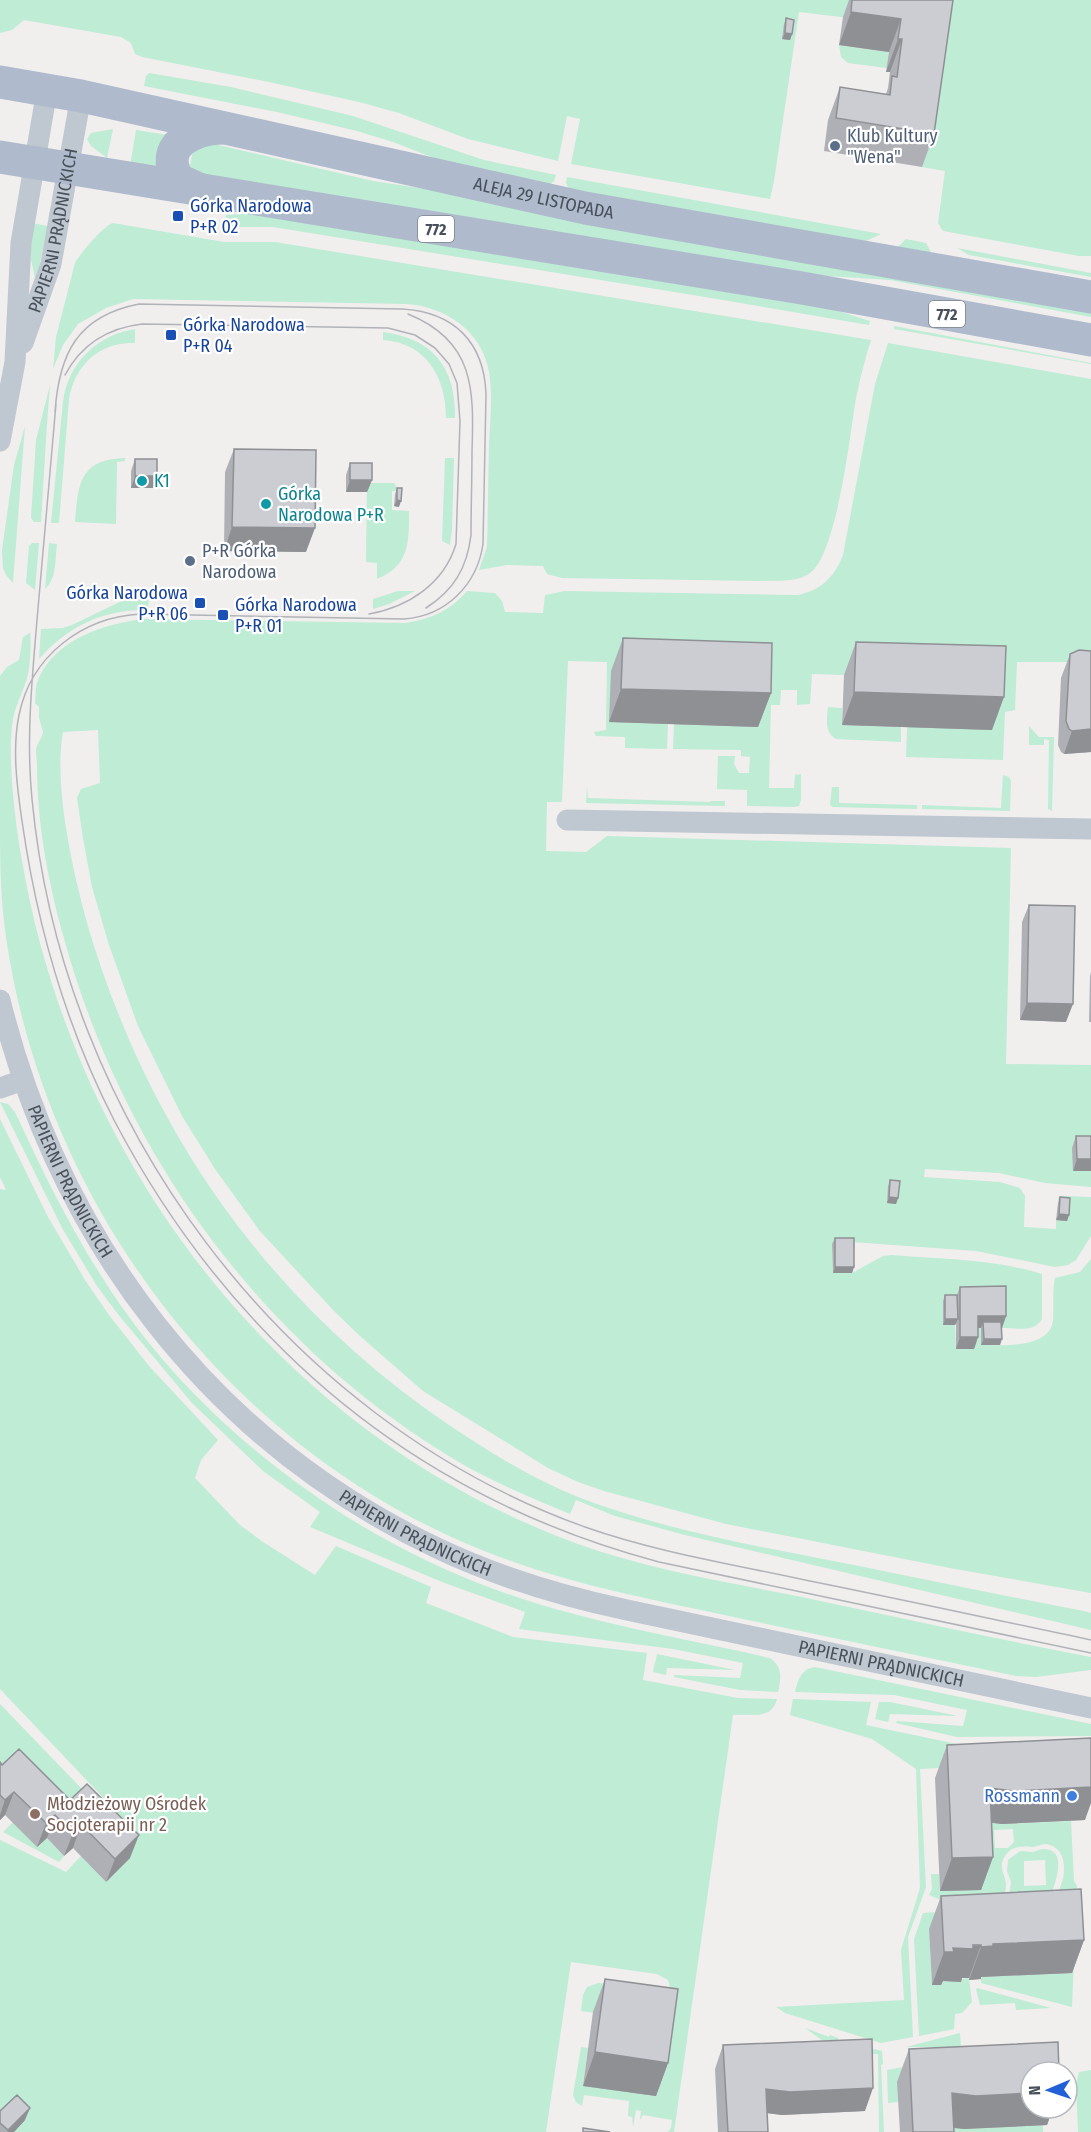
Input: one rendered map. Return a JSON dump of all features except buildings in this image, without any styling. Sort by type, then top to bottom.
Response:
[{"type":"main road","name":"ALEJA 29 LISTOPADA","points":[[0,82],[81,96],[585,208],[1091,297]]},
{"type":"main road","points":[[203,191],[179,180],[174,165],[176,152],[181,141],[193,132],[226,129]]},
{"type":"main road","name":"772","points":[[0,157],[802,288],[1091,340]]},
{"type":"street","name":"PAPIERNI PRĄDNICKICH","points":[[0,441],[15,362],[21,243],[47,90]]},
{"type":"street","name":"PAPIERNI PRĄDNICKICH","points":[[15,362],[51,264],[70,169],[81,96]]},
{"type":"street","points":[[567,820],[1091,829]]},
{"type":"street","name":"PAPIERNI PRĄDNICKICH","points":[[0,1000],[23,1080],[42,1133],[73,1197],[114,1268],[156,1325],[199,1375],[288,1456],[321,1480],[383,1520],[438,1549],[526,1584],[582,1600],[1091,1708]]},
{"type":"street","points":[[0,1088],[23,1080]]},
{"type":"green space","points":[[0,0],[1091,0],[1091,256],[1079,256],[943,231],[938,223],[945,171],[922,167],[941,29],[799,12],[770,199],[571,164],[580,119],[567,116],[558,161],[468,139],[399,113],[359,102],[142,57],[135,54],[131,43],[121,37],[24,20],[12,30],[0,33]]},
{"type":"green space","points":[[839,45],[889,52],[887,68],[848,63],[841,57]]},
{"type":"green space","points":[[149,73],[231,87],[353,116],[484,160],[556,175],[554,181],[545,188],[434,158],[357,131],[277,112],[144,86]]},
{"type":"green space","points":[[113,129],[107,158],[91,146],[87,139],[91,133]]},
{"type":"green space","points":[[136,130],[168,135],[161,169],[130,166]]},
{"type":"green space","points":[[210,143],[373,181],[466,195],[1091,311],[1091,317],[890,280],[795,274],[199,177],[190,166],[193,150]]},
{"type":"green space","points":[[567,177],[881,234],[866,241],[571,193],[566,183]]},
{"type":"green space","points":[[255,213],[797,298],[870,321],[869,325],[273,227],[224,227],[226,215]]},
{"type":"green space","points":[[32,223],[48,226],[35,278],[30,255]]},
{"type":"green space","points":[[113,223],[224,242],[275,242],[871,340],[856,398],[841,492],[828,543],[819,562],[810,573],[792,580],[562,578],[547,574],[543,566],[507,565],[479,570],[487,547],[491,399],[489,372],[485,357],[479,344],[470,333],[448,316],[435,310],[407,304],[133,299],[106,308],[78,324],[63,345],[53,369],[56,337],[75,263],[98,234]]},
{"type":"green space","points":[[906,239],[926,243],[932,254],[898,247]]},
{"type":"green space","points":[[957,248],[1091,273],[1091,277],[969,255]]},
{"type":"green space","points":[[894,326],[1091,363],[1091,364],[894,329]]},
{"type":"green space","points":[[135,329],[135,343],[122,344],[100,351],[83,366],[72,387],[69,399],[59,523],[51,523],[63,402],[71,375],[78,363],[97,344],[108,337]]},
{"type":"green space","points":[[383,332],[416,341],[438,359],[451,384],[455,418],[446,418],[442,389],[431,365],[411,348],[383,340]]},
{"type":"green space","points":[[888,343],[1091,379],[1091,662],[1017,662],[1015,710],[1005,712],[1003,760],[906,757],[907,727],[993,680],[812,674],[810,704],[797,705],[797,690],[781,690],[780,705],[771,705],[769,788],[794,788],[795,775],[801,774],[801,800],[799,806],[794,807],[747,806],[747,790],[717,789],[718,756],[735,756],[734,764],[739,773],[749,773],[750,757],[741,756],[741,750],[673,749],[674,724],[609,722],[668,724],[667,749],[625,748],[625,737],[596,736],[594,732],[606,730],[607,662],[568,661],[562,802],[547,802],[546,851],[586,852],[607,836],[1011,848],[1006,1064],[1091,1065],[1091,1187],[1045,1183],[999,1173],[925,1169],[924,1177],[1000,1182],[1020,1188],[1025,1196],[1024,1227],[1056,1229],[1056,1220],[1067,1220],[1058,1203],[1058,1198],[1062,1196],[1091,1197],[1091,1236],[1076,1260],[1068,1265],[1055,1267],[976,1251],[852,1242],[832,1245],[833,1273],[852,1273],[883,1256],[892,1255],[987,1262],[1042,1274],[1042,1319],[1034,1326],[1024,1329],[1002,1328],[1002,1299],[943,1325],[955,1325],[956,1349],[974,1349],[974,1328],[981,1328],[982,1345],[1023,1344],[1043,1337],[1050,1330],[1053,1321],[1055,1278],[1080,1272],[1091,1259],[1091,1593],[726,1524],[604,1491],[548,1468],[423,1391],[334,1311],[259,1230],[215,1169],[182,1116],[138,1026],[109,945],[92,887],[77,798],[81,789],[100,783],[98,730],[63,732],[61,777],[65,822],[81,902],[105,980],[152,1089],[184,1146],[219,1200],[258,1252],[301,1300],[347,1345],[396,1387],[501,1458],[555,1487],[594,1503],[660,1524],[728,1540],[1084,1611],[1091,1613],[1091,1630],[685,1535],[615,1516],[576,1500],[570,1514],[464,1465],[392,1418],[326,1365],[266,1305],[212,1240],[164,1169],[123,1095],[89,1017],[63,935],[44,852],[36,750],[43,732],[39,707],[35,703],[37,682],[56,654],[68,644],[97,630],[143,619],[405,623],[423,619],[447,609],[467,591],[495,593],[502,601],[505,612],[543,613],[545,595],[565,591],[797,595],[820,586],[836,570],[843,555],[875,384]]},
{"type":"green space","points":[[50,385],[41,522],[34,522],[31,518],[36,440]]},
{"type":"green space","points":[[25,426],[13,583],[3,568],[2,550],[14,465]]},
{"type":"green space","points":[[125,458],[125,461],[117,462],[116,524],[75,522],[80,486],[84,476],[98,463]]},
{"type":"green space","points":[[445,458],[454,458],[450,545],[442,541]]},
{"type":"green space","points":[[367,483],[394,483],[399,491],[392,491],[392,510],[409,511],[408,542],[402,560],[388,574],[377,579],[377,563],[366,562]]},
{"type":"green space","points":[[32,543],[39,543],[35,590],[26,583],[29,546]]},
{"type":"green space","points":[[49,543],[57,544],[54,574],[45,589]]},
{"type":"green space","points":[[398,591],[415,591],[373,609],[373,599]]},
{"type":"green space","points":[[149,596],[148,610],[116,613],[88,622],[62,637],[39,659],[41,629],[63,628],[72,625],[128,598]]},
{"type":"green space","points":[[30,633],[30,652],[28,672],[12,726],[12,775],[22,861],[49,974],[90,1082],[143,1184],[209,1277],[286,1361],[374,1435],[472,1496],[578,1544],[631,1561],[684,1574],[1091,1657],[1091,1670],[1036,1677],[1016,1676],[645,1598],[535,1569],[508,1560],[412,1517],[323,1462],[243,1394],[172,1317],[112,1231],[64,1138],[28,1040],[6,937],[0,846],[0,676],[7,667],[19,660],[23,637]]},
{"type":"green space","points":[[828,707],[842,708],[842,725],[901,727],[901,742],[836,739],[828,729]]},
{"type":"green space","points":[[1029,726],[1039,737],[1054,737],[1052,811],[1048,809],[1049,740],[1044,739],[1044,745],[1029,745]]},
{"type":"green space","points":[[1003,775],[1009,777],[1011,781],[1010,811],[922,809],[922,805],[1001,808]]},
{"type":"green space","points":[[587,786],[588,798],[725,801],[725,806],[586,803]]},
{"type":"green space","points":[[832,787],[839,787],[839,803],[917,805],[917,809],[833,807],[830,805]]},
{"type":"green space","points":[[0,1102],[8,1104],[15,1112],[72,1228],[113,1294],[149,1343],[190,1390],[235,1433],[284,1473],[336,1510],[390,1542],[446,1569],[502,1592],[568,1613],[770,1658],[779,1669],[778,1692],[740,1690],[674,1677],[674,1675],[740,1678],[743,1663],[673,1649],[519,1629],[525,1612],[442,1582],[310,1527],[320,1512],[263,1471],[192,1403],[97,1286],[62,1228]]},
{"type":"green space","points":[[0,1119],[48,1217],[85,1280],[149,1366],[218,1440],[201,1460],[195,1478],[240,1525],[315,1575],[336,1546],[431,1587],[426,1603],[513,1637],[647,1653],[643,1680],[738,1698],[777,1699],[774,1706],[765,1713],[733,1715],[674,2132],[668,2132],[672,2120],[643,2115],[640,2120],[641,2111],[636,2110],[633,2127],[632,2117],[628,2116],[629,2101],[584,2095],[582,2106],[576,2102],[573,2095],[581,2047],[588,2048],[583,2086],[666,2023],[581,2011],[583,1995],[587,1987],[598,1983],[671,1991],[668,1980],[657,1974],[571,1962],[546,2132],[0,2132],[0,1840],[66,1872],[81,1856],[106,1882],[130,1858],[0,1782],[0,1704],[108,1816],[114,1809],[0,1689],[0,1189],[6,1190],[0,1177]]},
{"type":"green space","points":[[657,1654],[735,1670],[667,1668],[666,1675],[653,1672]]},
{"type":"green space","points":[[815,1667],[1091,1724],[1091,1736],[957,1737],[896,1723],[897,1721],[963,1726],[967,1710],[894,1695],[795,1692],[803,1673]]},
{"type":"green space","points":[[793,1699],[871,1702],[866,1725],[957,1744],[1091,1743],[1091,1760],[920,1769],[926,1887],[908,1937],[913,2037],[881,2043],[785,2013],[776,2007],[904,2000],[901,1950],[920,1888],[916,1769],[872,1739],[790,1715]]},
{"type":"green space","points":[[879,1702],[890,1702],[958,1716],[890,1714],[888,1722],[875,1719]]},
{"type":"green space","points":[[978,1821],[1002,1824],[1071,1821],[1074,1881],[1077,1886],[1072,2007],[981,1983],[981,1977],[1072,1973],[929,1929],[932,1985],[941,1981],[960,1982],[961,1979],[969,1978],[972,2002],[962,2013],[955,2014],[954,2029],[919,2036],[914,1939],[923,1913],[1043,1906],[1060,1887],[1064,1874],[1063,1859],[1056,1848],[1047,1844],[1019,1847],[1009,1851],[1002,1862],[1006,1881],[1003,1903],[955,1906],[929,1895],[932,1889],[931,1874],[939,1874],[940,1891]],"holes":[[[1013,1829],[1014,1842],[1008,1848],[995,1848],[994,1830]]]},
{"type":"green space","points":[[13,1822],[37,1846],[47,1838],[64,1856],[59,1862],[3,1832]]},
{"type":"green space","points":[[1042,1849],[1050,1850],[1058,1859],[1052,1893],[1008,1903],[1011,1882],[1007,1871],[1008,1860],[1020,1851],[1033,1852]],"holes":[[[1045,1860],[1046,1885],[1024,1886],[1024,1861]]]},
{"type":"green space","points":[[977,1988],[1051,2008],[1016,2010],[1015,2003],[980,2005]]},
{"type":"green space","points":[[805,2028],[829,2037],[830,2035],[838,2040],[882,2051],[884,2132],[879,2132],[878,2054],[843,2055]]},
{"type":"green space","points":[[960,2033],[961,2049],[1019,2068],[1019,2075],[888,2103],[887,2070],[953,2058],[952,2047],[906,2047]]},
{"type":"green space","points":[[1091,2070],[1091,2132],[1078,2132],[1079,2072]]},
{"type":"green space","points":[[1043,2125],[1043,2132],[940,2132],[940,2126],[964,2129]]},
{"type":"tram line","points":[[55,412],[61,372],[75,341],[86,328],[100,318],[139,304],[420,311],[437,316],[463,333],[479,359],[484,376],[486,394],[483,544],[474,573],[457,596],[446,605],[419,617],[404,619],[141,614],[119,617],[99,623],[62,643],[35,675],[25,694],[19,715],[16,768],[28,860],[45,937],[68,1013],[115,1122],[145,1175],[197,1251],[235,1299],[298,1365],[343,1404],[390,1439],[440,1471],[491,1499],[545,1524],[601,1545],[659,1562],[1091,1653]]},
{"type":"tram line","points":[[408,314],[430,325],[447,338],[458,353],[466,370],[472,408],[469,547],[458,577],[444,594],[426,608]]},
{"type":"tram line","points":[[65,375],[79,355],[97,340],[118,329],[142,324],[388,328],[415,335],[435,348],[449,364],[457,383],[460,421],[456,544],[443,571],[423,591],[397,606],[369,614]]},
{"type":"tram line","points":[[56,404],[30,709],[32,799],[52,918],[88,1032],[140,1141],[206,1242],[284,1333],[375,1412],[475,1478],[585,1527],[639,1544],[1091,1640]]},
{"type":"place","name":"Klub Kultury \"Wena\"","points":[[835,146]]},
{"type":"place","name":"Górka Narodowa P+R 02","points":[[178,216]]},
{"type":"place","name":"Górka Narodowa P+R 04","points":[[171,335]]},
{"type":"place","name":"K1","points":[[142,481]]},
{"type":"place","name":"Górka Narodowa P+R","points":[[266,504]]},
{"type":"place","name":"P+R Górka Narodowa","points":[[190,561]]},
{"type":"place","name":"Górka Narodowa P+R 06","points":[[200,603]]},
{"type":"place","name":"Górka Narodowa P+R 01","points":[[223,615]]},
{"type":"place","name":"Rossmann","points":[[1072,1796]]},
{"type":"place","name":"Młodzieżowy Ośrodek Socjoterapii nr 2","points":[[35,1814]]}]
